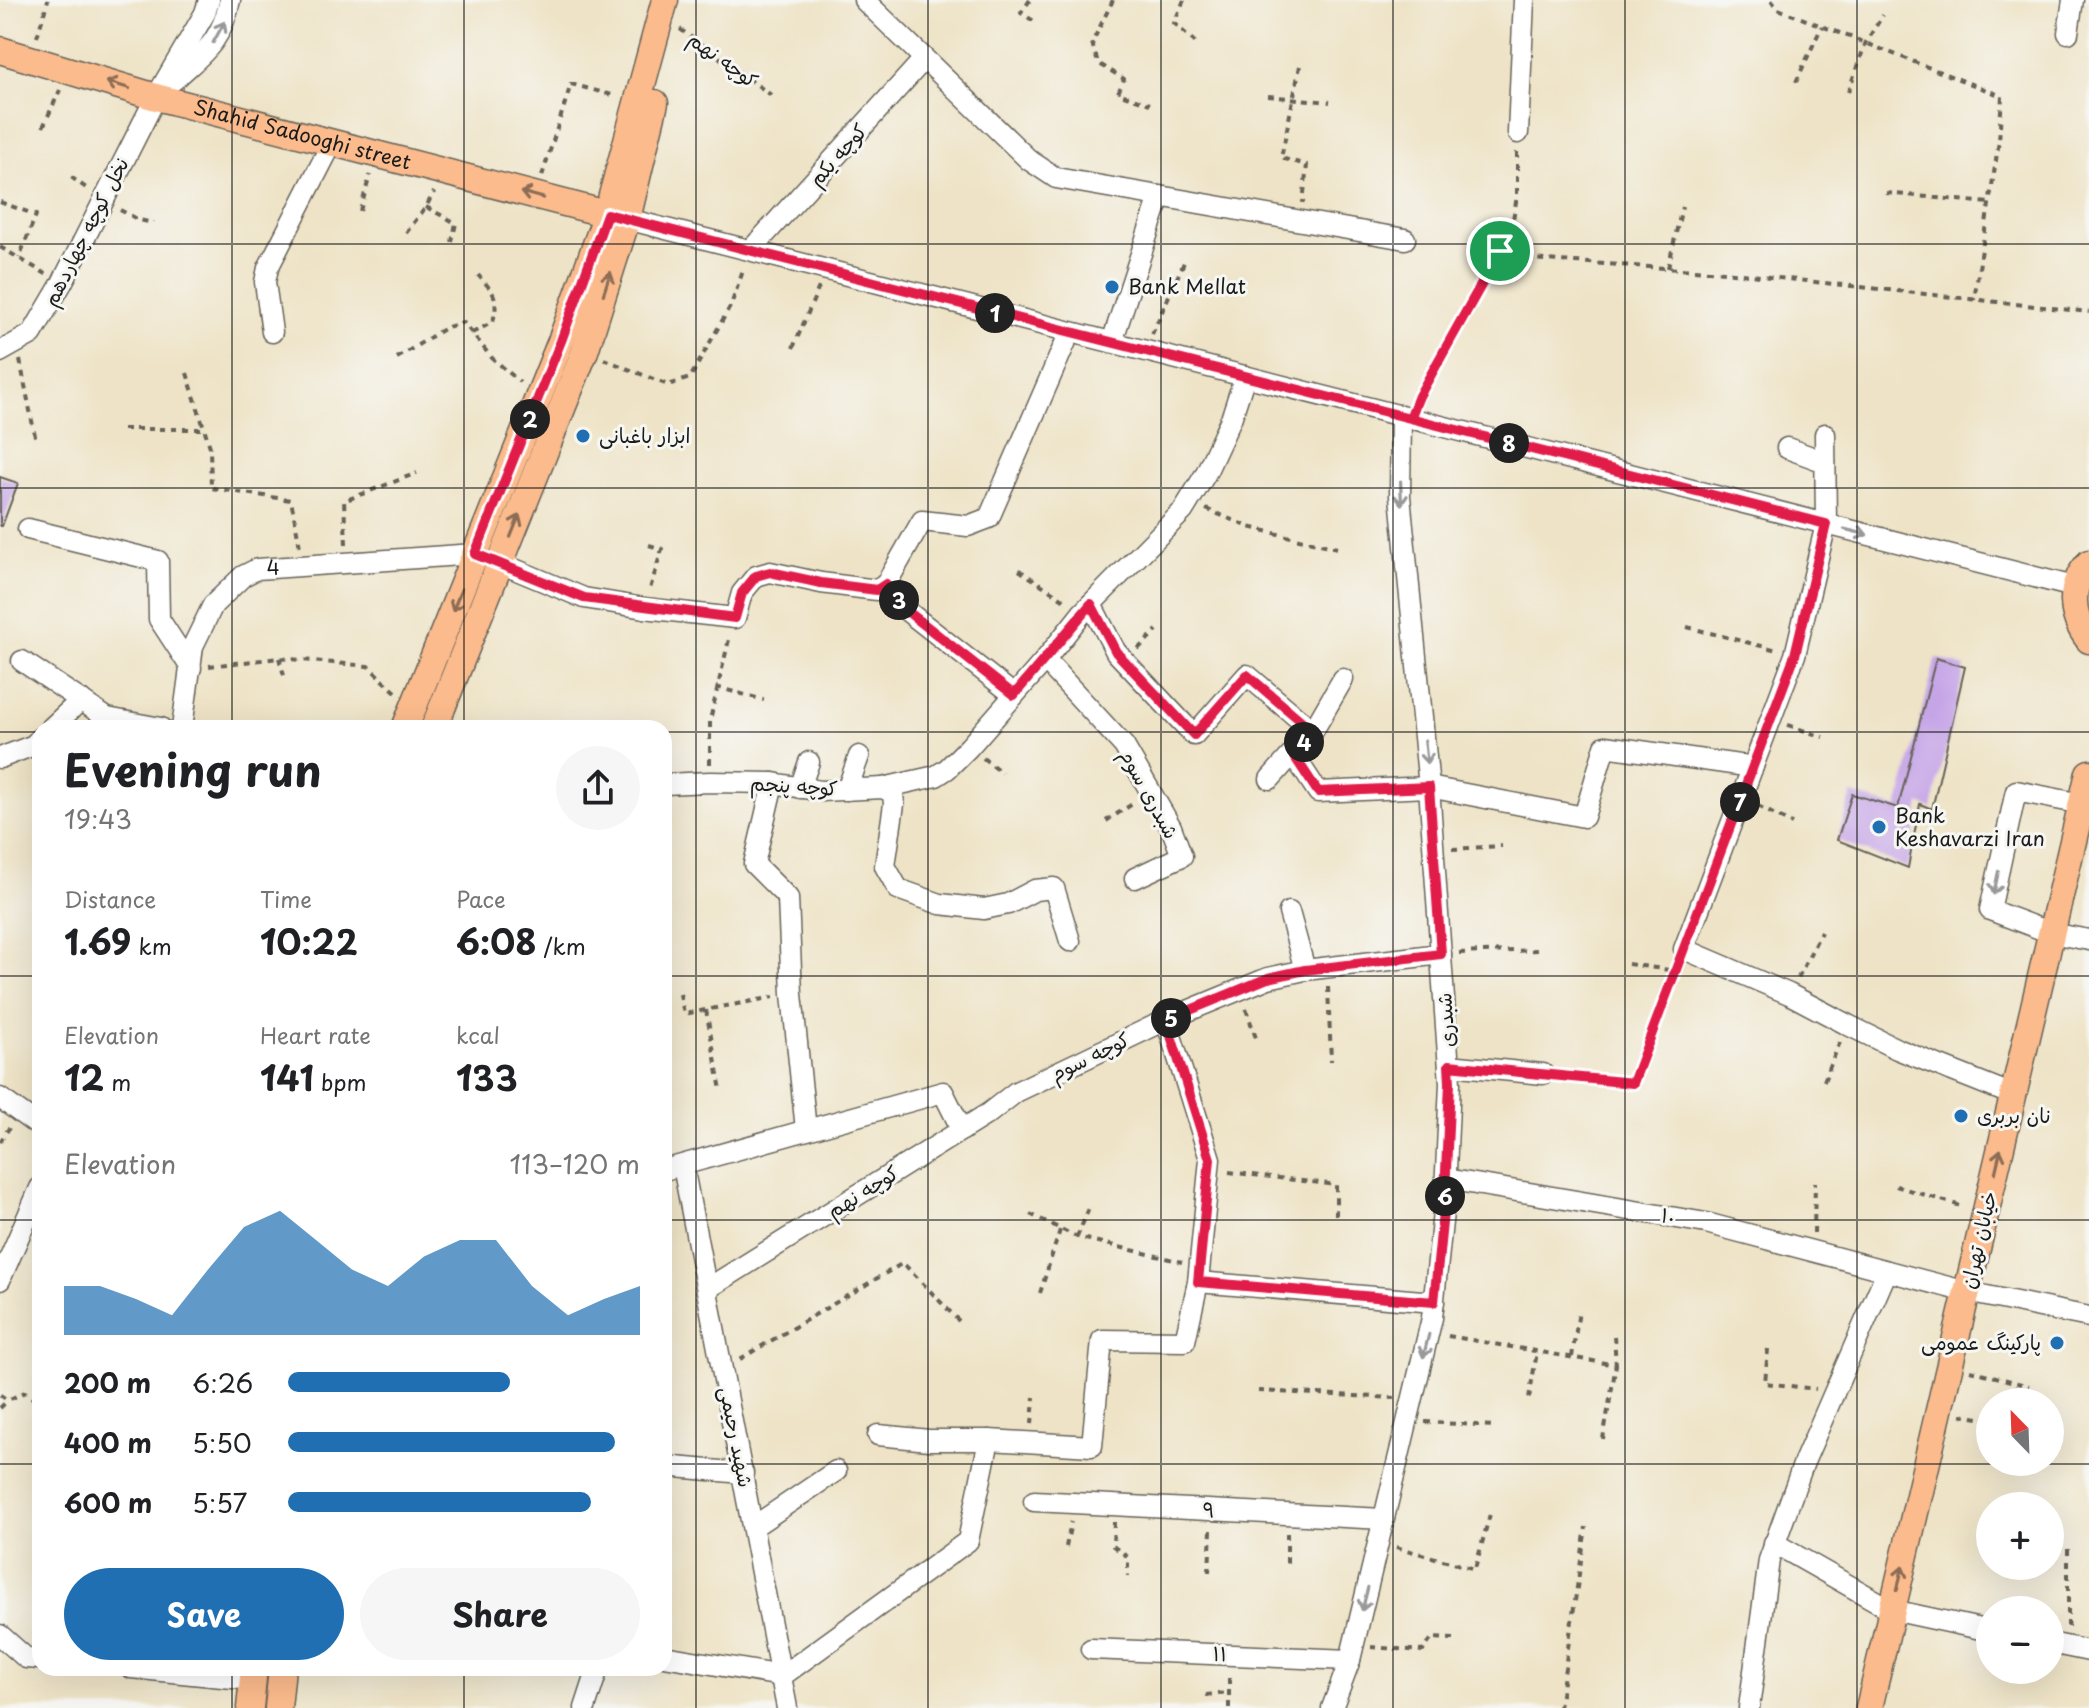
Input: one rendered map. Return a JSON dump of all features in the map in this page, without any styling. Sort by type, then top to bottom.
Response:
[{"type":"main road","points":[[409,718],[585,351],[617,217],[638,101],[665,0]]},
{"type":"main road","points":[[437,720],[540,393],[617,217],[679,12]]},
{"type":"main road","name":"Shahid Sadooghi street","points":[[0,50],[156,97],[617,217]]},
{"type":"main road","points":[[2089,563],[2074,587],[2073,605],[2077,623],[2089,640]]},
{"type":"main road","name":"خیابان تهران","points":[[1869,1708],[2089,773]]},
{"type":"main road","points":[[250,1708],[254,1676]]},
{"type":"main road","points":[[278,1708],[281,1676]]},
{"type":"street","name":"نخل کوچه چهاردهم","points":[[8,347],[32,334],[62,283],[156,97],[205,13],[209,0]]},
{"type":"street","points":[[156,97],[212,45],[225,23],[230,0]]},
{"type":"street","points":[[864,0],[1029,160],[1056,178],[1405,239]]},
{"type":"street","points":[[1518,133],[1524,0]]},
{"type":"street","points":[[2068,33],[2073,0]]},
{"type":"street","name":"کوچه یکم","points":[[751,250],[924,59]]},
{"type":"street","points":[[272,332],[265,282],[268,268],[332,143]]},
{"type":"street","points":[[1112,342],[1160,196]]},
{"type":"street","name":"Shahid Sadooghi street","points":[[617,217],[2074,587]]},
{"type":"street","points":[[488,558],[584,598],[735,618],[742,593],[756,576],[770,572],[877,590],[886,584],[922,521],[968,526],[989,518],[1070,332]]},
{"type":"street","name":"کوچه پنجم","points":[[672,784],[773,783],[821,791],[847,790],[883,788],[936,776],[947,769],[1045,660],[1087,608],[1183,511],[1205,475],[1231,419],[1245,376]]},
{"type":"street","name":"شبدری","points":[[1332,1708],[1352,1653],[1429,1333],[1446,1179],[1449,1065],[1429,787],[1400,496],[1405,417]]},
{"type":"street","points":[[1825,434],[1826,524],[1795,655],[1684,949],[1789,994],[1897,1049],[2013,1095]]},
{"type":"street","points":[[1787,448],[1825,462]]},
{"type":"street","points":[[28,529],[158,561],[159,619],[191,668]]},
{"type":"street","name":"4","points":[[183,720],[193,646],[213,605],[243,576],[257,569],[347,562],[488,558]]},
{"type":"street","points":[[886,584],[907,611],[1014,695]]},
{"type":"street","points":[[1087,608],[1116,652],[1194,735],[1247,675],[1313,731]]},
{"type":"street","name":"شبدری سوم","points":[[1045,660],[1124,746],[1171,827],[1182,856],[1135,878]]},
{"type":"street","points":[[22,661],[107,718],[118,720]]},
{"type":"street","points":[[1270,779],[1313,731],[1343,679]]},
{"type":"street","points":[[60,720],[81,700]]},
{"type":"street","points":[[0,758],[32,746]]},
{"type":"street","points":[[1293,754],[1318,792],[1429,787],[1584,817],[1605,746],[1753,767]]},
{"type":"street","points":[[847,790],[859,756]]},
{"type":"street","points":[[800,788],[809,762]]},
{"type":"street","points":[[773,783],[754,864],[788,898],[792,994],[806,1130]]},
{"type":"street","points":[[883,788],[893,793],[894,804],[885,866],[898,889],[940,904],[984,909],[1008,904],[1035,890],[1054,888],[1070,941]]},
{"type":"street","points":[[2082,804],[2016,791],[1990,910],[2051,933],[2089,940]]},
{"type":"street","points":[[1289,912],[1305,970]]},
{"type":"street","name":"کوچه سوم","points":[[1016,1092],[1166,1020],[1268,978],[1305,970],[1441,954]]},
{"type":"street","points":[[878,1435],[1092,1446],[1102,1340],[1185,1341],[1198,1274],[1210,1159],[1166,1020]]},
{"type":"street","points":[[1449,1065],[1543,1074]]},
{"type":"street","points":[[674,1168],[943,1092],[962,1130]]},
{"type":"street","name":"کوچه نهم","points":[[707,1289],[989,1113],[1016,1092]]},
{"type":"street","points":[[0,1098],[32,1121]]},
{"type":"street","name":"شهید رحیمی","points":[[674,1168],[707,1289],[787,1708]]},
{"type":"street","name":"۱۰","points":[[1446,1179],[1706,1223],[1967,1292],[2089,1317]]},
{"type":"street","points":[[0,1280],[32,1206]]},
{"type":"street","points":[[1749,1708],[1774,1543],[1804,1462],[1887,1271]]},
{"type":"street","points":[[1198,1274],[1434,1302]]},
{"type":"street","points":[[672,1657],[782,1676],[968,1541],[989,1440]]},
{"type":"street","points":[[672,1467],[743,1473]]},
{"type":"street","points":[[753,1527],[836,1471]]},
{"type":"street","name":"۹","points":[[1034,1501],[1384,1519]]},
{"type":"street","points":[[1774,1543],[1892,1610],[1976,1628]]},
{"type":"street","points":[[0,1635],[26,1658],[32,1658]]},
{"type":"street","points":[[2064,1646],[2089,1651]]},
{"type":"street","name":"۱۱","points":[[1091,1649],[1230,1655],[1352,1653]]},
{"type":"street","points":[[585,1708],[595,1676]]},
{"type":"path","points":[[30,58],[48,0]]},
{"type":"path","points":[[1030,0],[1021,13],[1037,23]]},
{"type":"path","points":[[1113,0],[1092,43],[1098,63],[1124,79],[1118,93],[1150,104]]},
{"type":"path","points":[[1184,0],[1174,23],[1198,45]]},
{"type":"path","points":[[1771,0],[1778,9],[2002,96],[1999,141],[1974,300]]},
{"type":"path","name":"کوچه نهم","points":[[679,12],[771,95]]},
{"type":"path","points":[[1848,92],[1866,42],[1883,15]]},
{"type":"path","points":[[1796,82],[1823,25]]},
{"type":"path","points":[[1300,66],[1281,158],[1307,165],[1301,221]]},
{"type":"path","points":[[43,127],[70,70]]},
{"type":"path","points":[[536,196],[571,84],[638,101]]},
{"type":"path","points":[[1268,96],[1330,102]]},
{"type":"path","points":[[1405,417],[1512,225],[1517,196],[1518,133]]},
{"type":"path","points":[[360,211],[376,154]]},
{"type":"path","points":[[406,233],[426,207],[444,172]]},
{"type":"path","points":[[1886,193],[1989,203]]},
{"type":"path","points":[[0,202],[36,215],[19,258]]},
{"type":"path","points":[[426,207],[456,223],[452,242]]},
{"type":"path","points":[[1668,268],[1682,207]]},
{"type":"path","points":[[0,247],[62,283]]},
{"type":"path","points":[[585,351],[668,385],[690,378],[731,305],[751,250]]},
{"type":"path","points":[[1500,251],[1530,259],[1724,272],[2089,312]]},
{"type":"path","points":[[1144,351],[1185,260]]},
{"type":"path","points":[[793,348],[826,270]]},
{"type":"path","points":[[472,333],[493,322],[497,305],[495,293],[478,275]]},
{"type":"path","points":[[397,358],[445,328],[463,322],[491,357],[516,380],[540,393]]},
{"type":"path","points":[[8,347],[36,441]]},
{"type":"path","points":[[187,373],[210,447],[211,488],[291,500],[303,566]]},
{"type":"path","points":[[123,429],[204,429]]},
{"type":"path","points":[[347,562],[344,501],[417,473]]},
{"type":"path","points":[[1189,501],[1249,527],[1337,548]]},
{"type":"path","points":[[644,608],[662,549],[649,545]]},
{"type":"path","points":[[1019,570],[1087,608]]},
{"type":"path","points":[[710,782],[710,720],[735,618]]},
{"type":"path","points":[[1687,627],[1795,655]]},
{"type":"path","points":[[279,658],[285,679]]},
{"type":"path","points":[[191,668],[279,658],[368,666],[409,718]]},
{"type":"path","points":[[716,687],[764,700]]},
{"type":"path","points":[[1771,719],[1823,737]]},
{"type":"path","points":[[1106,821],[1151,792]]},
{"type":"path","points":[[1742,798],[1792,824]]},
{"type":"path","points":[[1433,850],[1502,846]]},
{"type":"path","points":[[1789,994],[1821,932]]},
{"type":"path","points":[[1543,1074],[1633,1083],[1684,949]]},
{"type":"path","points":[[1441,954],[1537,950]]},
{"type":"path","points":[[1628,964],[1676,971]]},
{"type":"path","points":[[1327,967],[1331,1061]]},
{"type":"path","points":[[1239,990],[1257,1041]]},
{"type":"path","points":[[680,994],[684,1014],[792,994]]},
{"type":"path","points":[[706,1010],[721,1090]]},
{"type":"path","points":[[1824,1081],[1848,1025]]},
{"type":"path","points":[[1209,1169],[1336,1185],[1336,1215]]},
{"type":"path","points":[[1813,1251],[1815,1182]]},
{"type":"path","points":[[1896,1186],[1985,1214]]},
{"type":"path","points":[[1077,1237],[1090,1206]]},
{"type":"path","points":[[1030,1214],[1077,1237],[1198,1274]]},
{"type":"path","points":[[1040,1293],[1061,1229]]},
{"type":"path","points":[[723,1369],[903,1263],[959,1321]]},
{"type":"path","points":[[1572,1357],[1579,1311]]},
{"type":"path","points":[[1429,1333],[1616,1365]]},
{"type":"path","points":[[1603,1439],[1616,1365],[1614,1336]]},
{"type":"path","points":[[1768,1349],[1765,1383],[1834,1391]]},
{"type":"path","points":[[1529,1398],[1537,1352]]},
{"type":"path","points":[[1950,1365],[2029,1386]]},
{"type":"path","points":[[1258,1391],[1413,1399]]},
{"type":"path","points":[[0,1408],[8,1400],[25,1392],[32,1398]]},
{"type":"path","points":[[0,1395],[8,1400]]},
{"type":"path","points":[[1030,1442],[1034,1397]]},
{"type":"path","points":[[1939,1411],[1976,1418]]},
{"type":"path","points":[[1408,1421],[1494,1426]]},
{"type":"path","points":[[1114,1505],[1113,1546],[1128,1557],[1128,1576]]},
{"type":"path","points":[[1209,1572],[1212,1510]]},
{"type":"path","points":[[1286,1514],[1287,1563]]},
{"type":"path","points":[[1379,1542],[1475,1569],[1490,1514]]},
{"type":"path","points":[[1559,1708],[1586,1527]]},
{"type":"path","points":[[2064,1596],[2068,1549]]},
{"type":"path","points":[[1352,1653],[1423,1651],[1432,1638],[1454,1639]]},
{"type":"path","points":[[1229,1708],[1230,1655]]},
{"type":"path","points":[[1206,1695],[1229,1693]]},
{"type":"building","points":[[0,477],[18,483],[2,526],[0,526]]},
{"type":"building","points":[[1936,658],[1965,667],[1932,809],[1920,804],[1908,868],[1837,840],[1852,794],[1898,808]]},
{"type":"place","name":"Bank Mellat","points":[[1112,287]]},
{"type":"place","name":"ابزار باغبانی","points":[[583,436]]},
{"type":"place","name":"Bank Keshavarzi Iran","points":[[1879,827]]},
{"type":"place","name":"نان بربری","points":[[1961,1116]]},
{"type":"place","name":"پارکینگ عمومی","points":[[2057,1343]]},
{"type":"route","points":[[1500,251],[1419,396],[1410,418],[607,214],[561,341],[475,554],[584,598],[735,618],[742,593],[756,576],[770,572],[877,590],[886,584],[907,611],[1014,695],[1091,604],[1116,652],[1194,735],[1247,675],[1313,731],[1293,754],[1318,792],[1429,787],[1441,954],[1305,970],[1268,978],[1166,1020],[1210,1159],[1198,1282],[1434,1302],[1445,1193],[1449,1065],[1633,1083],[1795,655],[1826,524],[1410,418],[1419,396],[1468,310],[1500,251]]}]
